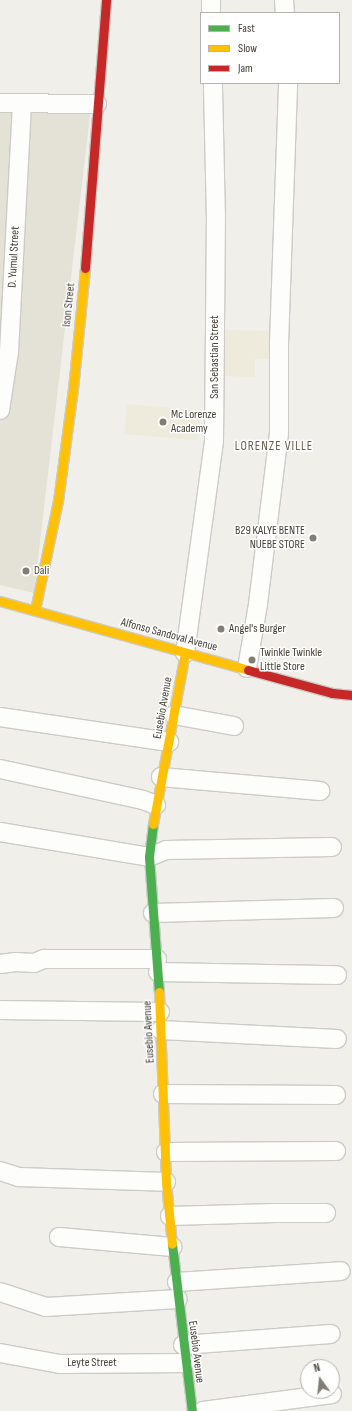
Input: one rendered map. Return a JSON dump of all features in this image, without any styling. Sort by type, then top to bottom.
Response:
[{"type":"street","name":"Ison Street","points":[[35,610],[58,501],[73,389],[88,234],[106,0]]},
{"type":"street","points":[[210,0],[211,12]]},
{"type":"street","points":[[284,0],[285,12]]},
{"type":"street","name":"San Sebastian Street","points":[[185,653],[214,441],[216,220],[213,84]]},
{"type":"street","points":[[246,668],[258,604],[279,433],[279,344],[288,84]]},
{"type":"street","points":[[0,103],[97,104]]},
{"type":"street","name":"D. Yumul Street","points":[[0,410],[9,352],[22,104]]},
{"type":"street","name":"Alfonso Sandoval Avenue","points":[[0,601],[332,693],[352,695]]},
{"type":"street","name":"Eusebio Avenue","points":[[185,653],[156,805],[149,857],[161,1030],[166,1182],[184,1363],[192,1411]]},
{"type":"street","points":[[174,715],[234,726]]},
{"type":"street","points":[[0,717],[169,742]]},
{"type":"street","points":[[0,769],[143,800],[156,805]]},
{"type":"street","points":[[161,777],[320,791]]},
{"type":"street","points":[[0,832],[149,857],[166,850],[332,847]]},
{"type":"street","points":[[153,913],[334,908]]},
{"type":"street","points":[[0,964],[16,962],[34,963],[44,959],[337,975]]},
{"type":"street","points":[[0,1010],[160,1012]]},
{"type":"street","points":[[161,1030],[337,1039]]},
{"type":"street","points":[[163,1094],[336,1095]]},
{"type":"street","points":[[166,1152],[336,1151]]},
{"type":"street","points":[[0,1171],[19,1177],[166,1182]]},
{"type":"street","points":[[170,1216],[275,1212],[326,1213]]},
{"type":"street","points":[[60,1237],[173,1247]]},
{"type":"street","points":[[0,1292],[46,1307],[341,1271]]},
{"type":"street","points":[[182,1345],[331,1334]]},
{"type":"street","name":"Leyte Street","points":[[0,1353],[60,1364],[184,1363]]},
{"type":"street","points":[[203,1411],[300,1398]]},
{"type":"shaded area","points":[[91,107],[34,593],[0,585],[0,109]]},
{"type":"shaded area","name":"Mc Lorenze Academy","points":[[223,330],[278,331],[278,359],[255,359],[255,377],[222,376]]},
{"type":"shaded area","name":"Mc Lorenze Academy","points":[[127,404],[201,410],[198,440],[124,434]]},
{"type":"traffic: fast","points":[[153,824],[149,857],[159,992]]},
{"type":"traffic: fast","points":[[172,1244],[192,1411]]},
{"type":"traffic: slow","points":[[35,610],[58,501],[73,389],[85,268]]},
{"type":"traffic: slow","points":[[0,601],[248,670]]},
{"type":"traffic: slow","points":[[153,824],[185,653]]},
{"type":"traffic: slow","points":[[159,992],[166,1182],[172,1244]]},
{"type":"traffic: jam","points":[[85,268],[106,0]]},
{"type":"traffic: jam","points":[[248,670],[332,693],[352,695]]},
{"type":"place","name":"Mc Lorenze Academy","points":[[163,422]]},
{"type":"place","name":"B29 KALYE BENTE NUEBE STORE","points":[[313,538]]},
{"type":"place","name":"Dali","points":[[26,571]]},
{"type":"place","name":"Angel's Burger","points":[[221,629]]},
{"type":"place","name":"Twinkle Twinkle Little Store","points":[[252,660]]},
{"type":"district","name":"LORENZE VILLE","points":[[274,446]]}]
